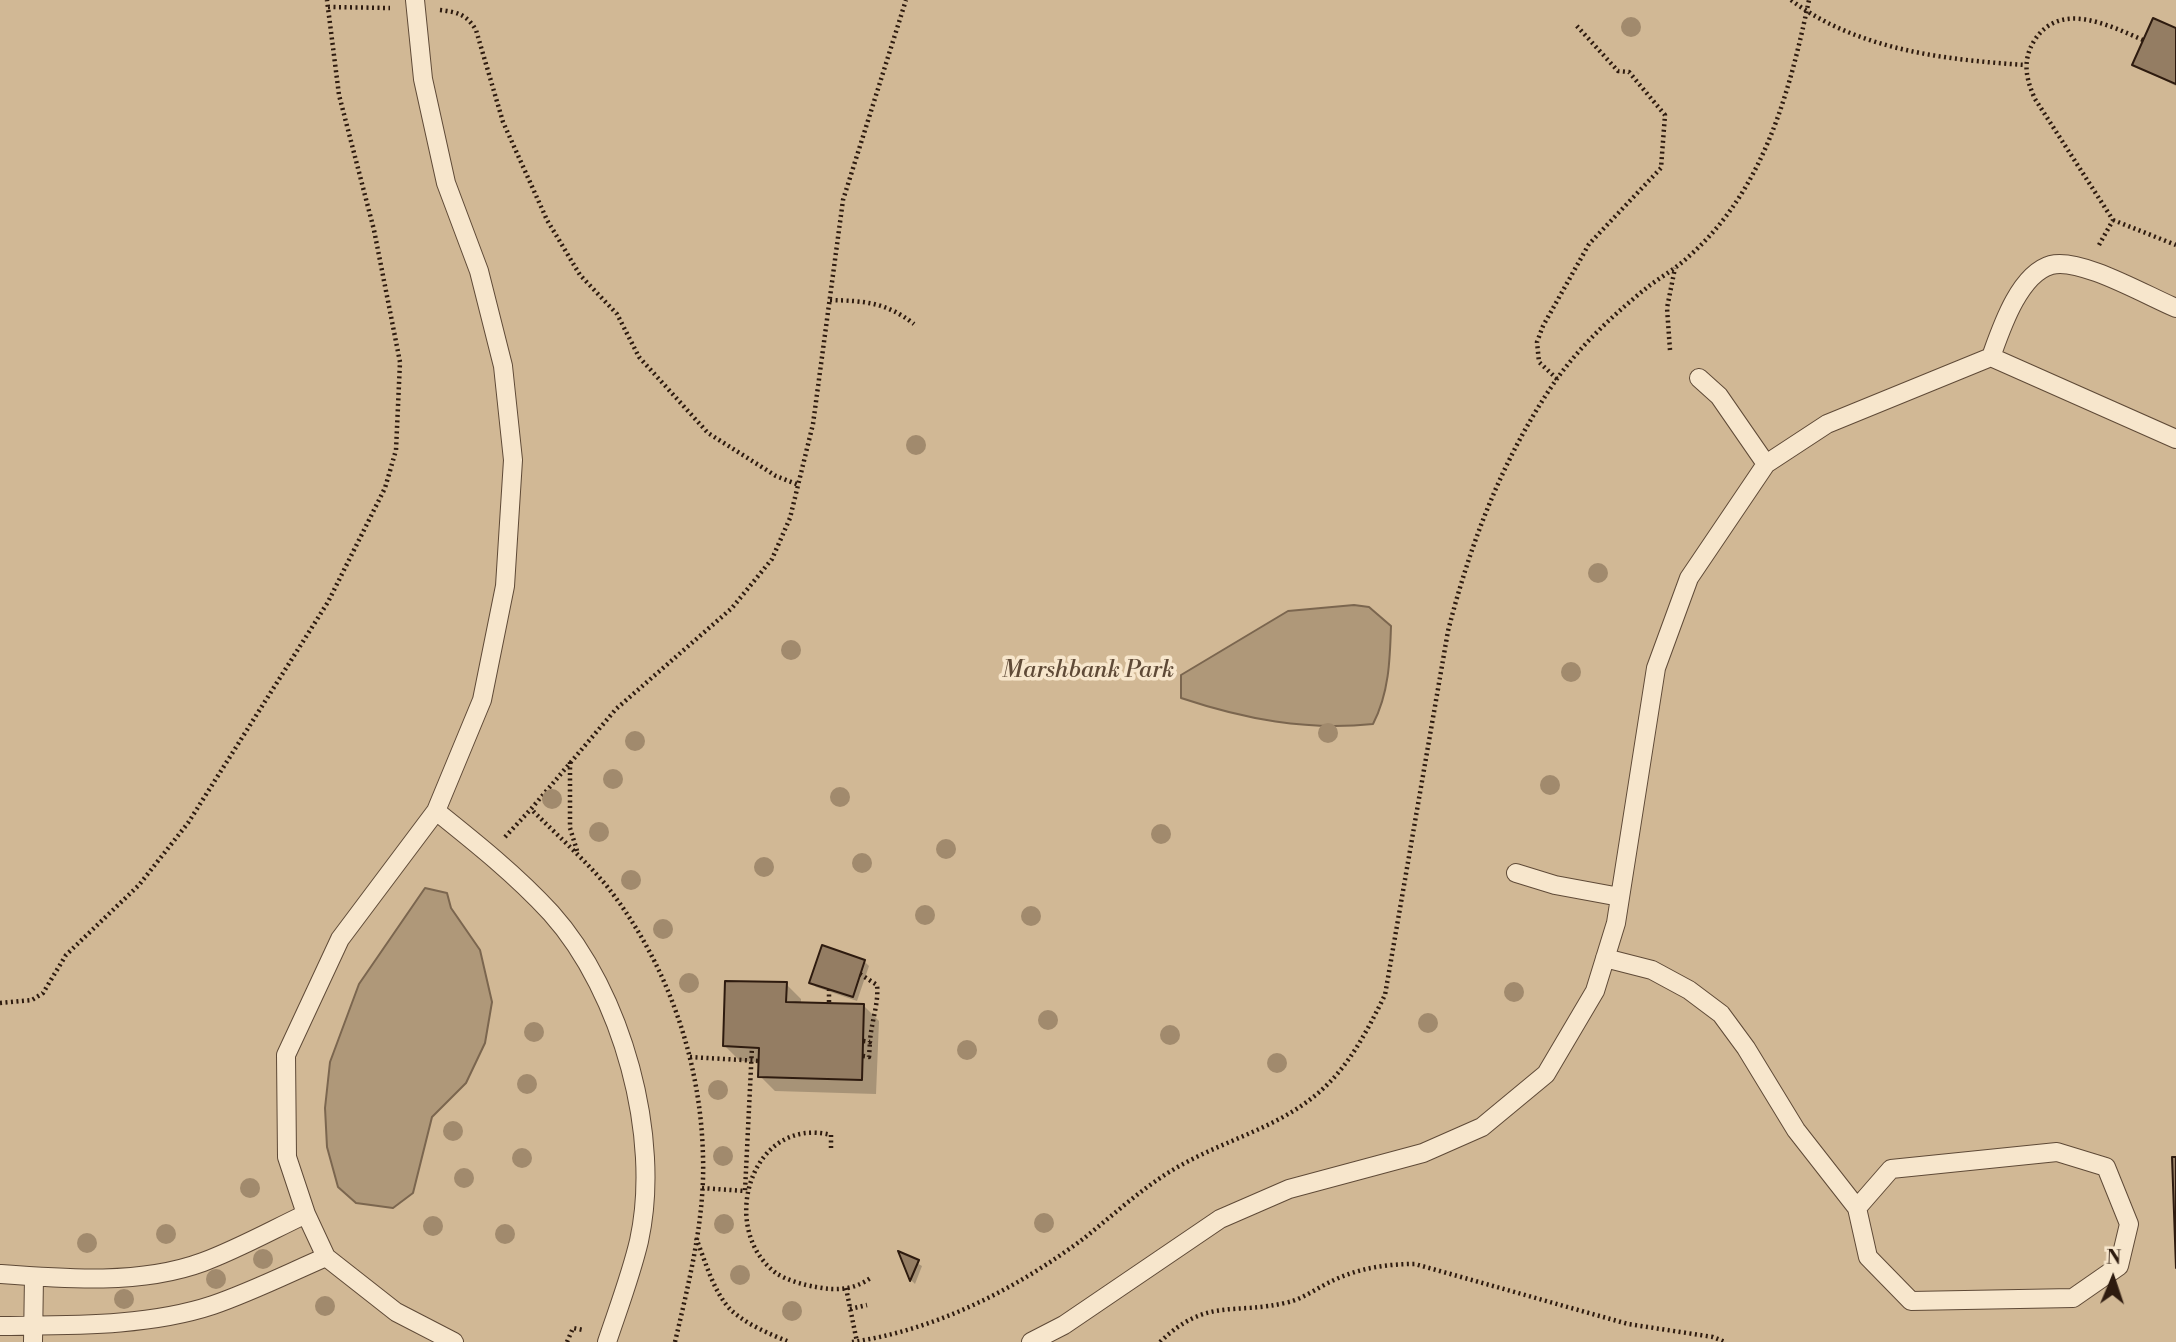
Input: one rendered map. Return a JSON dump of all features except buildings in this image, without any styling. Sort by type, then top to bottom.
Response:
[{"type":"lane","points":[[415,5],[423,79],[446,183],[479,271],[503,366],[513,460],[505,586],[482,700],[436,811],[340,939],[286,1055],[287,1157],[306,1214],[327,1257],[396,1312],[454,1342]]},
{"type":"lane","points":[[1991,357],[2006,319],[2030,279],[2050,265],[2073,264],[2176,308]]},
{"type":"lane","points":[[1031,1342],[1064,1325],[1220,1219],[1289,1189],[1423,1153],[1482,1127],[1546,1074],[1595,991],[1605,958],[1620,897],[1656,668],[1689,578],[1766,464],[1826,424],[1991,357],[2176,439]]},
{"type":"lane","points":[[1699,377],[1719,396],[1766,464]]},
{"type":"lane","points":[[436,811],[490,854],[553,915],[590,969],[616,1027],[638,1095],[646,1160],[639,1239],[607,1342]]},
{"type":"lane","points":[[1516,873],[1555,885],[1620,897]]},
{"type":"lane","points":[[1605,958],[1652,970],[1689,990],[1721,1014],[1746,1048],[1796,1130],[1857,1208],[1868,1257],[1911,1301],[2073,1298],[2119,1266],[2129,1224],[2106,1167],[2057,1152],[1891,1169],[1857,1208]]},
{"type":"lane","points":[[0,1274],[93,1278],[160,1273],[203,1262],[306,1214]]},
{"type":"lane","points":[[0,1326],[33,1334],[67,1326],[154,1317],[212,1306],[327,1257]]},
{"type":"lane","points":[[33,1334],[34,1277]]},
{"type":"path","points":[[0,1003],[32,1000],[43,993],[66,955],[138,885],[188,823],[328,602],[385,488],[396,450],[400,362],[374,230],[339,95],[327,0]]},
{"type":"path","points":[[490,854],[616,709],[732,608],[772,559],[790,518],[813,424],[843,200],[906,0]]},
{"type":"path","points":[[1791,0],[1807,12],[1863,36],[1916,53],[1972,62],[2026,65]]},
{"type":"path","points":[[846,1288],[855,1342],[945,1318],[1046,1266],[1140,1191],[1185,1163],[1278,1120],[1313,1098],[1341,1070],[1365,1037],[1385,995],[1407,881],[1436,691],[1463,572],[1488,502],[1520,439],[1557,379],[1598,331],[1675,268],[1724,220],[1754,175],[1778,120],[1809,0]]},
{"type":"path","points":[[328,7],[415,5],[457,12],[469,19],[486,57],[503,122],[547,220],[580,275],[617,314],[639,357],[708,433],[776,476],[799,485]]},
{"type":"path","points":[[2143,40],[2093,20],[2067,17],[2048,24],[2038,36],[2026,65],[2027,82],[2035,99],[2113,220],[2176,245]]},
{"type":"path","points":[[1557,379],[1539,362],[1537,342],[1543,326],[1589,244],[1661,168],[1665,115],[1629,72],[1618,71],[1576,25]]},
{"type":"path","points":[[2088,270],[2113,220]]},
{"type":"path","points":[[1670,350],[1667,308],[1675,268]]},
{"type":"path","points":[[830,300],[864,301],[896,310],[914,324]]},
{"type":"path","points":[[570,761],[570,828],[579,856]]},
{"type":"path","points":[[531,809],[606,886],[662,977],[690,1057],[700,1112],[702,1188],[696,1238],[675,1342]]},
{"type":"path","points":[[860,974],[870,977],[877,985],[878,998],[869,1057],[863,1056]]},
{"type":"path","points":[[829,990],[829,1002]]},
{"type":"path","points":[[863,1041],[870,1042]]},
{"type":"path","points":[[752,1047],[745,1192],[756,1249],[776,1273],[806,1285],[834,1290],[859,1286],[872,1277]]},
{"type":"path","points":[[690,1057],[759,1061]]},
{"type":"path","points":[[745,1192],[759,1162],[778,1143],[812,1131],[831,1135],[831,1147]]},
{"type":"path","points":[[702,1188],[745,1192]]},
{"type":"path","points":[[696,1238],[711,1276],[730,1309],[766,1333],[789,1342]]},
{"type":"path","points":[[1160,1342],[1179,1324],[1211,1310],[1289,1301],[1336,1279],[1384,1264],[1415,1264],[1628,1324],[1713,1337],[1725,1342]]},
{"type":"path","points":[[850,1309],[867,1305]]},
{"type":"green space","name":"Marshbank Park","points":[[0,0],[2176,0],[2176,1342],[0,1342]]},
{"type":"shaded area","points":[[1354,605],[1369,607],[1391,626],[1385,688],[1373,724],[1324,726],[1276,722],[1181,698],[1181,675],[1288,611]]},
{"type":"shaded area","points":[[425,888],[447,893],[451,908],[480,950],[492,1002],[485,1043],[466,1083],[432,1117],[413,1193],[393,1208],[356,1203],[338,1187],[327,1147],[325,1108],[330,1062],[359,984]]}]
